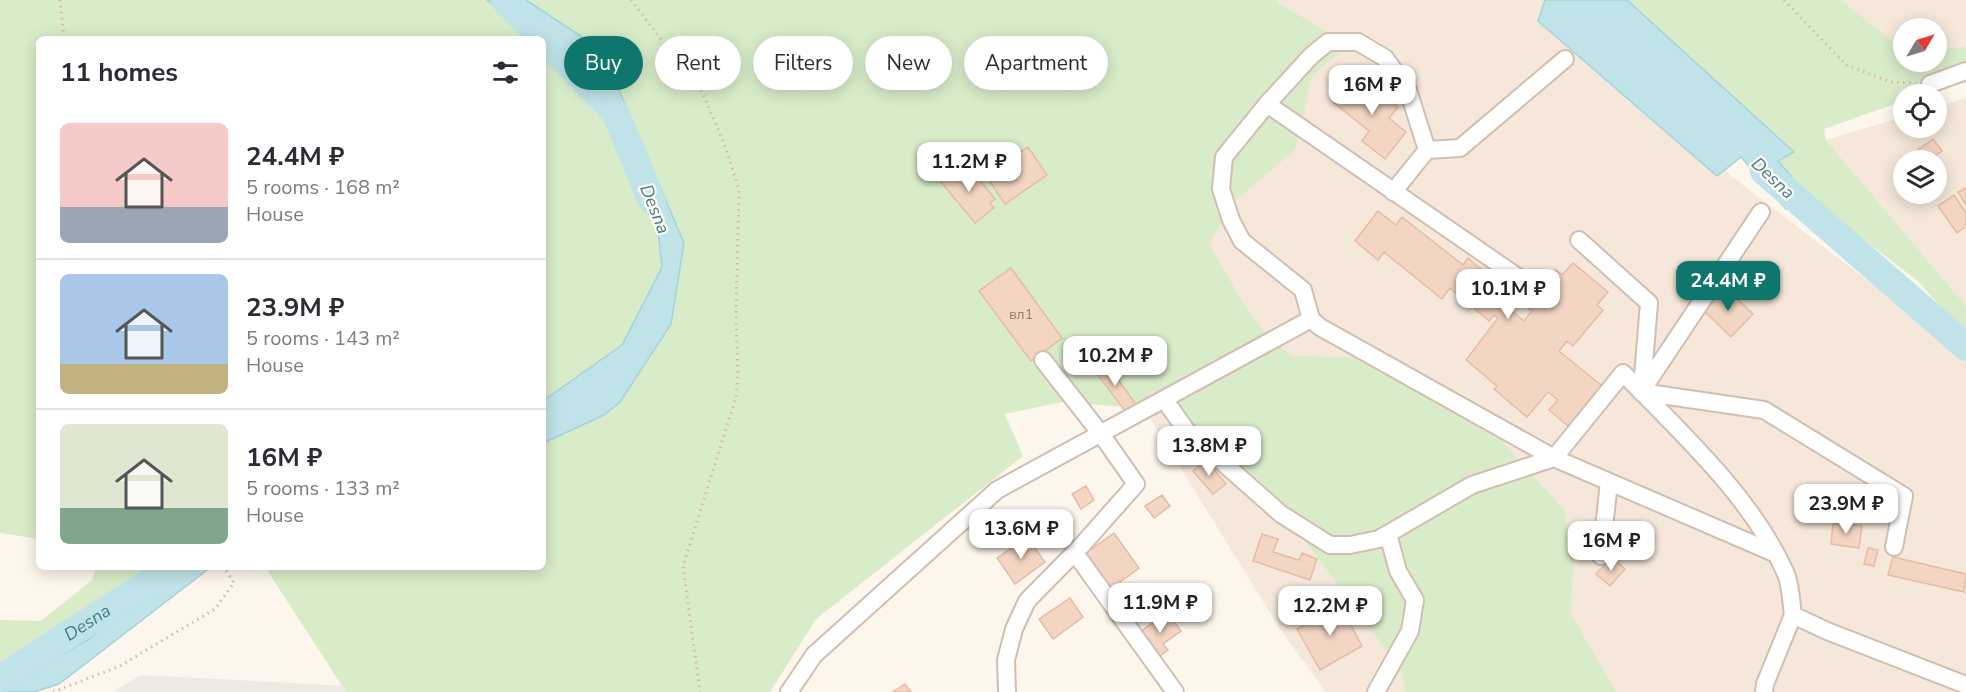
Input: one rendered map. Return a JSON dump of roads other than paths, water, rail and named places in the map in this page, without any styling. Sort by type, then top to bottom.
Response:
[{"type":"street","points":[[1427,150],[1408,90],[1385,58],[1358,42],[1328,42],[1311,56],[1267,104],[1224,157],[1221,189],[1231,220],[1242,241],[1303,290],[1311,319],[1330,332],[1554,458],[1774,553]]},
{"type":"street","points":[[1393,192],[1427,150],[1460,147],[1565,59]]},
{"type":"street","points":[[1930,84],[1966,71]]},
{"type":"street","points":[[1267,104],[1525,282]]},
{"type":"street","points":[[1641,392],[1761,212]]},
{"type":"street","points":[[1579,240],[1649,303],[1641,392]]},
{"type":"street","points":[[789,692],[813,655],[997,490],[1311,319]]},
{"type":"street","points":[[1007,692],[1006,660],[1014,629],[1027,601],[1075,553],[1136,484],[1101,434],[1043,360]]},
{"type":"street","points":[[1164,399],[1186,430],[1281,514],[1330,545],[1350,545],[1378,540],[1473,485],[1554,458],[1623,373],[1750,510],[1787,576],[1793,615],[1765,684],[1764,692]]},
{"type":"street","points":[[1641,392],[1764,410],[1864,471],[1904,496],[1894,547]]},
{"type":"street","points":[[1601,556],[1609,482]]},
{"type":"street","points":[[1377,690],[1410,631],[1415,600],[1398,571],[1388,534]]},
{"type":"street","points":[[1075,553],[1175,692]]},
{"type":"street","points":[[1793,615],[1827,631],[1966,685]]},
{"type":"water","points":[[487,0],[526,0],[581,36],[564,36],[564,56],[546,43],[546,36],[536,36]]},
{"type":"water","points":[[1545,0],[1627,0],[1794,152],[1778,161],[1796,182],[1786,209],[1741,157],[1717,176],[1538,21]]},
{"type":"water","points":[[597,90],[619,90],[684,243],[671,324],[620,402],[604,415],[546,442],[546,399],[622,345],[662,267],[657,223],[622,123]]},
{"type":"water","points":[[158,570],[207,570],[59,684],[34,692],[0,692],[0,674],[50,662],[91,638]]},
{"type":"waterway","name":"Desna","points":[[505,0],[540,36]]},
{"type":"waterway","name":"Desna","points":[[546,42],[615,112],[652,201]]},
{"type":"waterway","name":"Desna","points":[[1764,171],[1966,347]]},
{"type":"waterway","name":"Desna","points":[[0,679],[168,570]]}]
